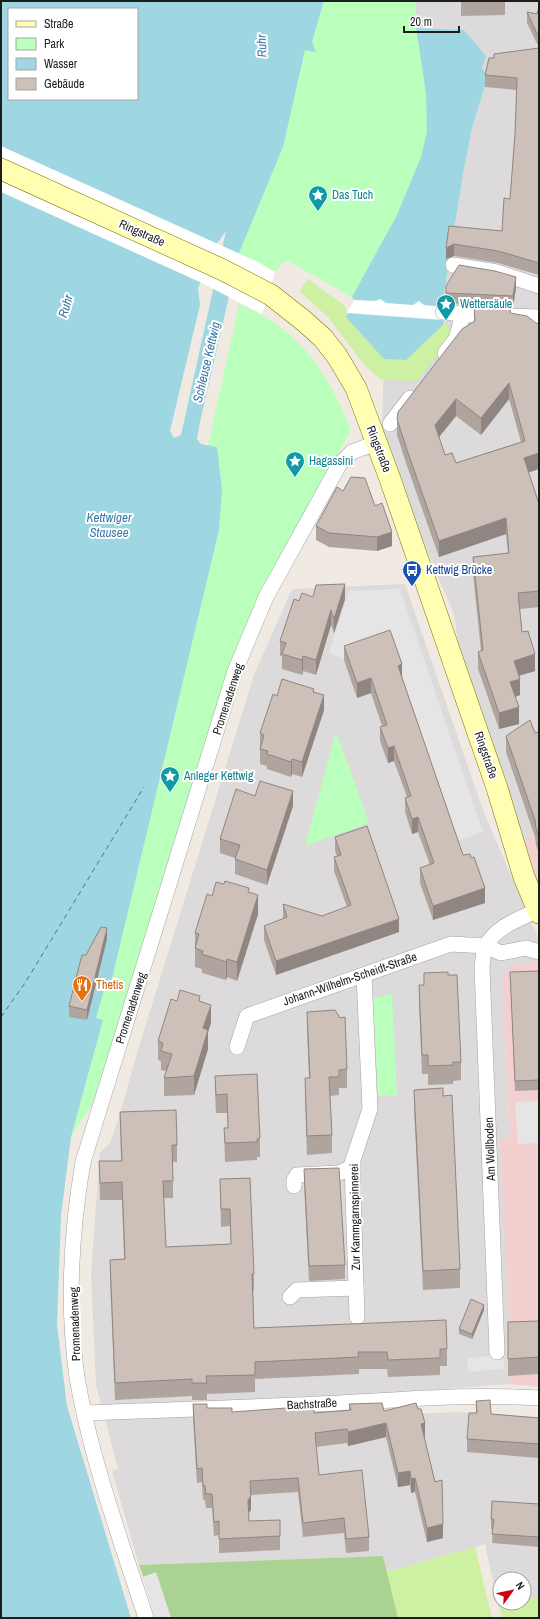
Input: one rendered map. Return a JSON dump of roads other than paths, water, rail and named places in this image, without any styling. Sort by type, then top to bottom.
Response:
[{"type":"main road","name":"Ringstraße","points":[[1,169],[223,270],[268,293],[323,338],[337,356],[356,388],[376,442],[447,641],[497,788],[524,877],[538,912]]},
{"type":"street","points":[[453,265],[497,272],[539,286]]},
{"type":"street","points":[[443,312],[539,317]]},
{"type":"street","points":[[438,362],[456,339],[463,314]]},
{"type":"street","points":[[390,424],[420,385]]},
{"type":"street","name":"Promenadenweg","points":[[146,1618],[101,1474],[84,1413],[75,1354],[72,1306],[76,1218],[80,1182],[88,1144],[143,974],[235,670],[266,597],[339,465],[352,452],[376,442]]},
{"type":"street","points":[[486,946],[500,929],[538,912]]},
{"type":"street","name":"Johann-Wilhelm-Scheidt-Straße","points":[[237,1047],[246,1016],[451,944],[486,946],[501,954],[526,948],[539,952]]},
{"type":"street","name":"Am Wollboden","points":[[486,946],[482,967],[497,1352]]},
{"type":"street","name":"Zur Kammgarnspinnerei","points":[[357,1317],[352,1167],[370,1109],[364,975]]},
{"type":"street","points":[[294,1186],[294,1180],[297,1175],[340,1173],[352,1167]]},
{"type":"street","points":[[290,1297],[297,1290],[356,1288]]},
{"type":"street","name":"Bachstraße","points":[[84,1413],[317,1404],[453,1396],[499,1395],[539,1398]]},
{"type":"water","name":"Kettwiger Stausee","points":[[1,1],[324,1],[312,42],[316,52],[305,50],[283,147],[239,253],[200,422],[197,439],[201,444],[217,447],[222,489],[219,530],[110,987],[106,987],[104,990],[96,1018],[103,1020],[71,1137],[61,1216],[57,1325],[67,1406],[131,1618],[1,1618]],"holes":[[[226,231],[181,435],[174,438],[170,431],[200,305],[198,288],[216,245]]]},
{"type":"water","points":[[416,28],[464,30],[486,56],[482,68],[488,77],[472,128],[463,174],[443,300],[443,325],[406,360],[384,359],[346,317],[354,300],[352,297],[397,215],[421,157],[427,132],[426,93]]},
{"type":"place","name":"Das Tuch","points":[[318,212]]},
{"type":"place","name":"Wettersäule","points":[[446,321]]},
{"type":"place","name":"Hagassini","points":[[295,478]]},
{"type":"place","name":"Kettwig Brücke","points":[[412,587]]},
{"type":"place","name":"Anleger Kettwig","points":[[170,793]]},
{"type":"place","name":"Thetis","points":[[82,1002]]},
{"type":"water label","name":"Ruhr","points":[[261,46]]},
{"type":"water label","name":"Ruhr","points":[[65,306]]},
{"type":"water label","name":"Schleuse Kettwig","points":[[206,362]]}]
